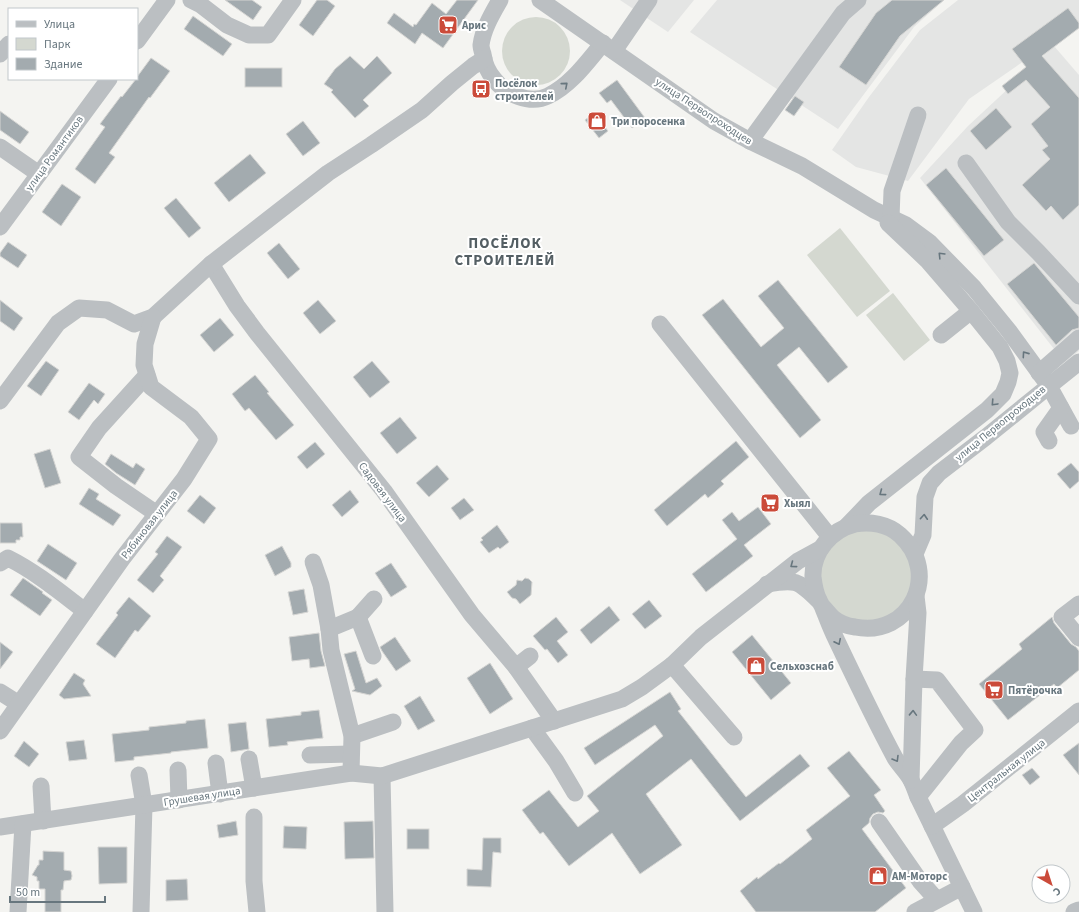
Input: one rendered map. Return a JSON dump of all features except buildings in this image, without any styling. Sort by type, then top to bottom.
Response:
[{"type":"street","points":[[138,40],[167,0]]},
{"type":"street","points":[[191,0],[201,5],[227,25],[249,35],[268,35],[293,0]]},
{"type":"street","points":[[500,0],[485,29],[481,46],[484,59],[494,79],[506,90],[519,98],[532,99],[547,97],[560,89],[608,47],[649,0]]},
{"type":"street","name":"улица Первопроходцев","points":[[540,0],[714,121],[750,141],[802,166],[874,210],[906,225],[929,242],[974,288],[1009,331],[1044,380],[986,437],[939,473],[930,483],[925,497],[923,535],[915,554]]},
{"type":"street","points":[[750,141],[843,13],[858,0]]},
{"type":"street","points":[[0,54],[8,45]]},
{"type":"street","points":[[0,401],[58,323],[79,308],[107,310],[134,324],[152,317],[211,264],[328,173],[422,110],[452,83],[484,59]]},
{"type":"street","name":"улица Романтиков","points":[[0,227],[106,80]]},
{"type":"street","points":[[891,218],[892,191],[918,114]]},
{"type":"street","points":[[0,147],[39,174]]},
{"type":"street","points":[[966,163],[1008,222],[1079,296]]},
{"type":"street","name":"улица Первопроходцев","points":[[847,526],[869,503],[988,410],[1003,394],[1010,373],[1007,361],[1000,347],[971,310],[927,260],[874,210]]},
{"type":"street","name":"Садовая улица","points":[[211,264],[237,306],[257,333],[384,491],[472,615],[516,668],[554,721]]},
{"type":"street","points":[[941,335],[971,310]]},
{"type":"street","name":"Рябиновая улица","points":[[0,730],[122,559],[184,479],[209,439],[191,417],[151,387],[144,365],[145,344],[152,317]]},
{"type":"street","points":[[254,788],[351,773],[382,776],[622,699],[642,687],[672,665],[701,637],[767,584],[825,543],[660,324]]},
{"type":"street","points":[[1044,380],[1079,338]]},
{"type":"street","points":[[1044,380],[1079,362]]},
{"type":"street","points":[[147,375],[99,428],[79,457],[116,486],[157,514]]},
{"type":"street","points":[[1044,380],[1071,426]]},
{"type":"street","points":[[1049,441],[1044,432],[1061,408]]},
{"type":"street","name":"улица Первопроходцев","points":[[821,603],[834,618],[848,626],[864,629],[880,628],[895,621],[908,610],[916,596],[919,582],[919,568],[915,554],[899,533],[887,527],[874,523],[860,523],[847,526],[838,531],[825,543],[815,561],[813,574],[814,588],[828,623],[863,695],[896,760],[911,780],[974,912]]},
{"type":"street","points":[[0,563],[8,558],[22,565],[85,611]]},
{"type":"street","points":[[313,562],[321,585],[329,629],[331,650],[352,736],[351,773]]},
{"type":"street","points":[[767,584],[785,581],[798,583],[807,588],[821,603]]},
{"type":"street","name":"улица Первопроходцев","points":[[911,780],[914,679],[918,613],[916,596]]},
{"type":"street","points":[[329,629],[358,617],[374,599]]},
{"type":"street","points":[[1079,604],[1062,617],[1079,638]]},
{"type":"street","points":[[358,617],[374,656]]},
{"type":"street","points":[[516,668],[530,656]]},
{"type":"street","points":[[672,665],[734,737]]},
{"type":"street","points":[[914,679],[937,680],[975,730],[961,743],[918,797]]},
{"type":"street","points":[[0,692],[19,704]]},
{"type":"street","name":"Центральная улица","points":[[932,826],[969,799],[1079,712]]},
{"type":"street","points":[[352,736],[393,722]]},
{"type":"street","points":[[532,728],[556,761],[575,793]]},
{"type":"street","points":[[310,755],[351,754]]},
{"type":"street","name":"Грушевая улица","points":[[0,827],[254,788],[249,759]]},
{"type":"street","points":[[216,763],[220,794]]},
{"type":"street","points":[[178,770],[179,800]]},
{"type":"street","points":[[139,775],[144,805],[141,909]]},
{"type":"street","points":[[382,776],[385,912]]},
{"type":"street","points":[[40,786],[43,820]]},
{"type":"street","points":[[254,817],[254,881],[257,912]]},
{"type":"street","points":[[879,822],[920,881],[936,900]]},
{"type":"street","points":[[18,908],[23,824]]},
{"type":"street","points":[[915,912],[962,887]]},
{"type":"street","points":[[1074,912],[1079,910]]},
{"type":"shaded area","points":[[620,0],[694,0],[668,32]]},
{"type":"shaded area","points":[[717,0],[944,0],[914,27],[838,129],[690,32]]},
{"type":"shaded area","points":[[958,0],[1079,0],[1079,23],[969,99],[908,181],[856,167],[832,150],[869,97],[920,30]]},
{"type":"shaded area","points":[[1054,46],[1079,75],[1079,351],[1065,363],[920,178],[968,126]]},
{"type":"green space","points":[[536,17],[549,20],[560,27],[567,38],[570,51],[567,64],[560,75],[549,82],[536,85],[523,82],[512,75],[505,64],[502,51],[505,38],[512,27],[523,20]]},
{"type":"green space","points":[[840,228],[890,291],[857,317],[807,255]]},
{"type":"green space","points":[[893,293],[930,340],[904,361],[866,315]]},
{"type":"green space","points":[[866,530],[883,534],[898,544],[908,559],[912,576],[908,593],[898,608],[883,618],[866,622],[849,618],[834,608],[824,593],[820,576],[824,559],[834,544],[849,534]]},
{"type":"place","name":"Арис","points":[[448,25]]},
{"type":"place","name":"Посёлок строителей","points":[[481,89]]},
{"type":"place","name":"Три поросенка","points":[[597,121]]},
{"type":"place","name":"Хыял","points":[[770,503]]},
{"type":"place","name":"Сельхозснаб","points":[[756,666]]},
{"type":"place","name":"Пятёрочка","points":[[994,690]]},
{"type":"place","name":"АМ-Моторс","points":[[878,876]]},
{"type":"district","name":"ПОСЁЛОК СТРОИТЕЛЕЙ","points":[[505,252]]}]
